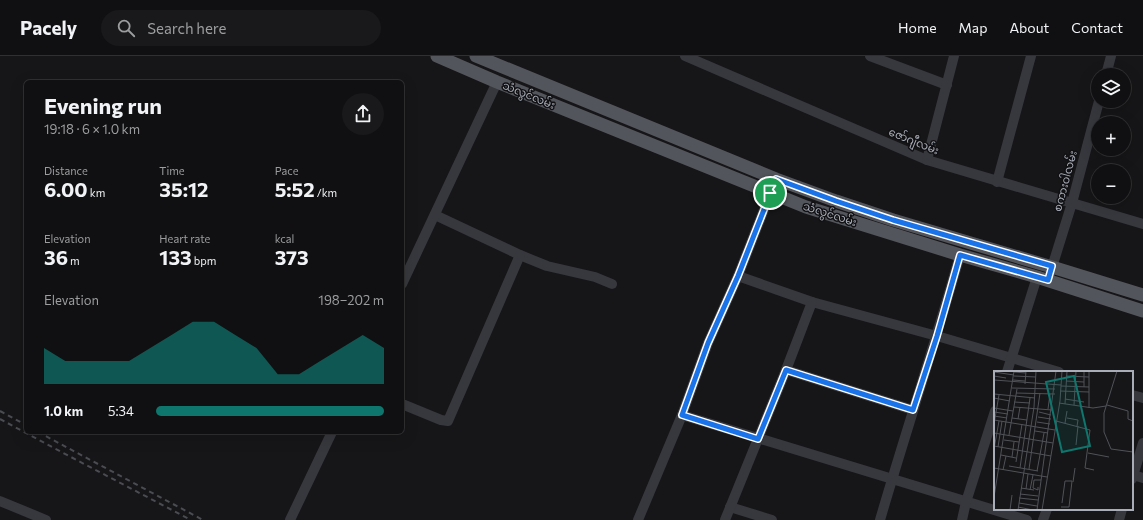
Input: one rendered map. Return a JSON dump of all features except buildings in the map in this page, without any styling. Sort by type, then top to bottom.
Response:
[{"type":"main road","name":"သံလွင်လမ်း","points":[[437,56],[497,82],[806,207],[960,255],[1042,278],[1143,311]]},
{"type":"main road","name":"သံလွင်လမ်း","points":[[476,56],[776,179],[836,201],[893,220],[1052,266],[1143,295]]},
{"type":"main road","points":[[567,110],[573,96]]},
{"type":"street","name":"ဇော်ဂျီလမ်း","points":[[687,56],[927,160],[997,182],[1143,224]]},
{"type":"street","points":[[927,160],[954,56]]},
{"type":"street","points":[[997,182],[1031,56]]},
{"type":"street","points":[[1108,68],[1111,56]]},
{"type":"street","points":[[874,57],[947,85]]},
{"type":"street","points":[[404,280],[497,82]]},
{"type":"street","name":"စကားဝါလမ်း","points":[[1007,371],[1042,278],[1052,266],[1072,204],[1097,108]]},
{"type":"street","points":[[638,520],[682,415],[708,343],[738,276],[776,179]]},
{"type":"street","points":[[435,215],[547,266],[595,277],[612,284]]},
{"type":"street","points":[[404,405],[441,420],[448,421],[520,255]]},
{"type":"street","points":[[880,520],[937,336],[960,255]]},
{"type":"street","points":[[738,276],[812,302],[937,336],[1057,371]]},
{"type":"street","points":[[725,520],[812,302]]},
{"type":"street","points":[[786,370],[913,410]]},
{"type":"street","points":[[1133,394],[1143,398]]},
{"type":"street","points":[[962,520],[966,502],[994,414]]},
{"type":"street","points":[[682,415],[1027,520]]},
{"type":"street","points":[[290,520],[331,434]]},
{"type":"street","points":[[1136,477],[1143,444]]},
{"type":"street","points":[[0,501],[46,520]]},
{"type":"street","points":[[730,507],[772,520]]},
{"type":"street","points":[[1043,520],[1047,510]]},
{"type":"street","points":[[1119,520],[1122,510]]},
{"type":"railway","points":[[0,411],[24,424]]},
{"type":"railway","points":[[0,419],[24,432]]},
{"type":"railway","points":[[28,434],[191,520]]},
{"type":"railway","points":[[42,434],[203,520]]},
{"type":"route","points":[[776,179],[893,220],[1052,266],[1048,280],[960,255],[937,336],[913,410],[786,370],[758,439],[682,415],[708,343],[738,276],[770,193],[776,179]]}]
